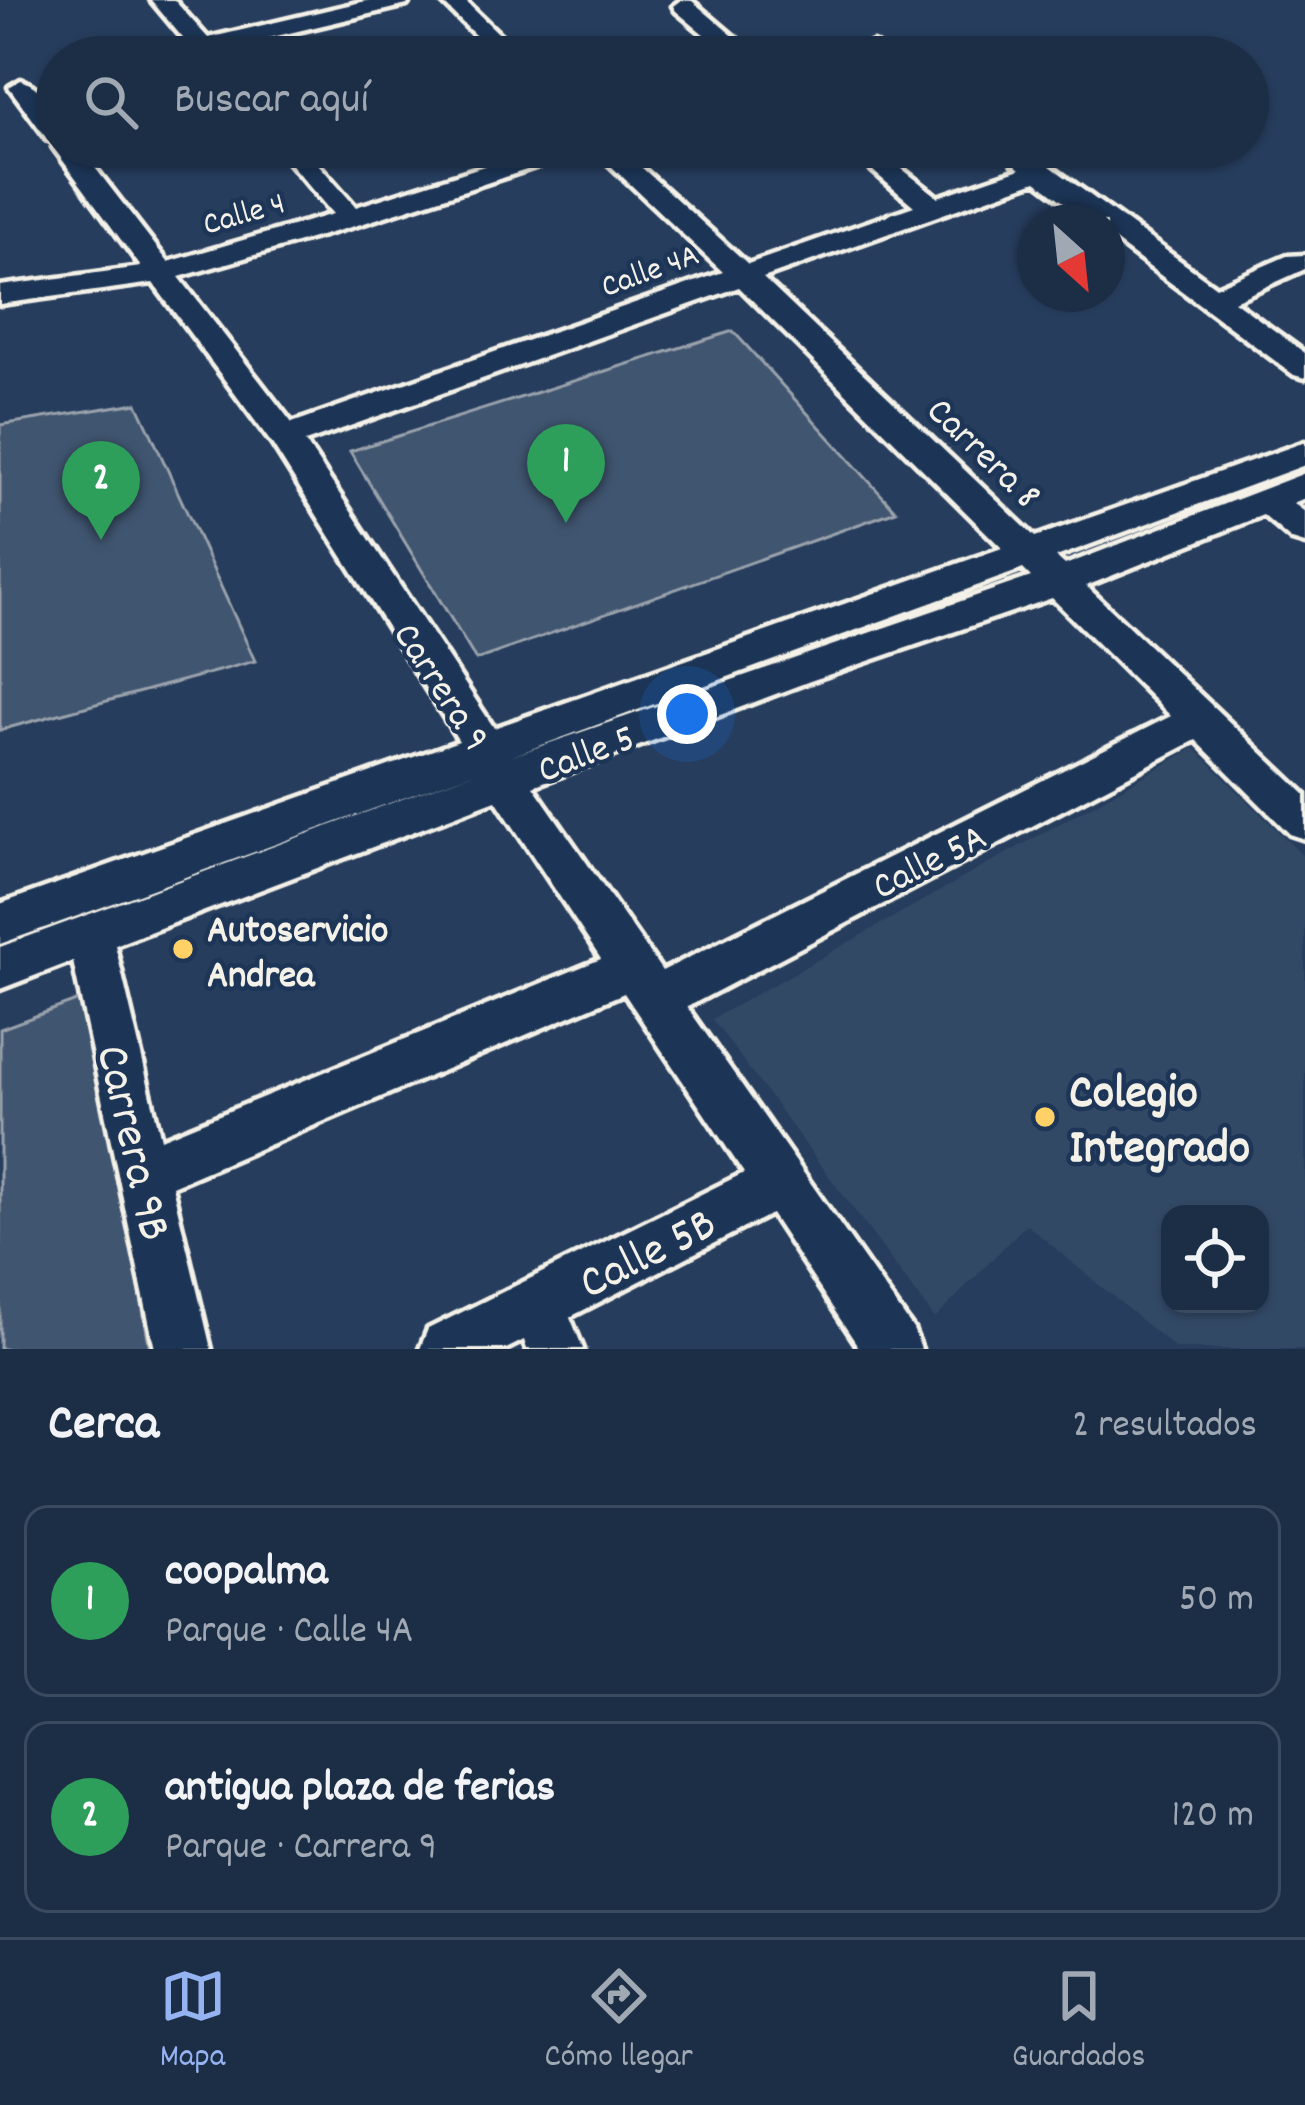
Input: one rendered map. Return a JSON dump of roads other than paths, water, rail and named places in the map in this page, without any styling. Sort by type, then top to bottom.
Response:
[{"type":"street","points":[[163,0],[193,36]]},
{"type":"street","points":[[266,36],[399,0]]},
{"type":"street","points":[[452,0],[489,36]]},
{"type":"street","points":[[684,6],[720,36]]},
{"type":"street","points":[[11,89],[36,114]]},
{"type":"street","name":"Carrera 9","points":[[82,168],[285,437],[506,781],[893,1349]]},
{"type":"street","points":[[307,168],[351,218]]},
{"type":"street","name":"Calle 4","points":[[0,295],[160,273],[505,168]]},
{"type":"street","name":"Carrera 8","points":[[627,168],[1305,820]]},
{"type":"street","points":[[885,168],[933,206]]},
{"type":"street","points":[[1035,168],[1305,368]]},
{"type":"street","name":"Calle 4A","points":[[285,437],[1039,171]]},
{"type":"street","points":[[1214,299],[1297,262]]},
{"type":"street","name":"Calle 5","points":[[0,968],[796,670],[1047,568],[1305,452]]},
{"type":"street","points":[[1286,493],[1305,531]]},
{"type":"street","name":"Calle 5","points":[[0,924],[483,746],[1286,493]]},
{"type":"street","name":"Calle 5A","points":[[144,1172],[644,984],[1201,719]]},
{"type":"street","name":"Carrera 9B","points":[[90,934],[183,1349]]},
{"type":"street","name":"Calle 5B","points":[[448,1349],[546,1327],[779,1183]]},
{"type":"place","name":"coopalma","points":[[566,523]]},
{"type":"place","name":"antigua plaza de ferias","points":[[101,540]]},
{"type":"place","name":"Autoservicio Andrea","points":[[183,949]]},
{"type":"place","name":"Colegio Integrado","points":[[1045,1117]]}]
